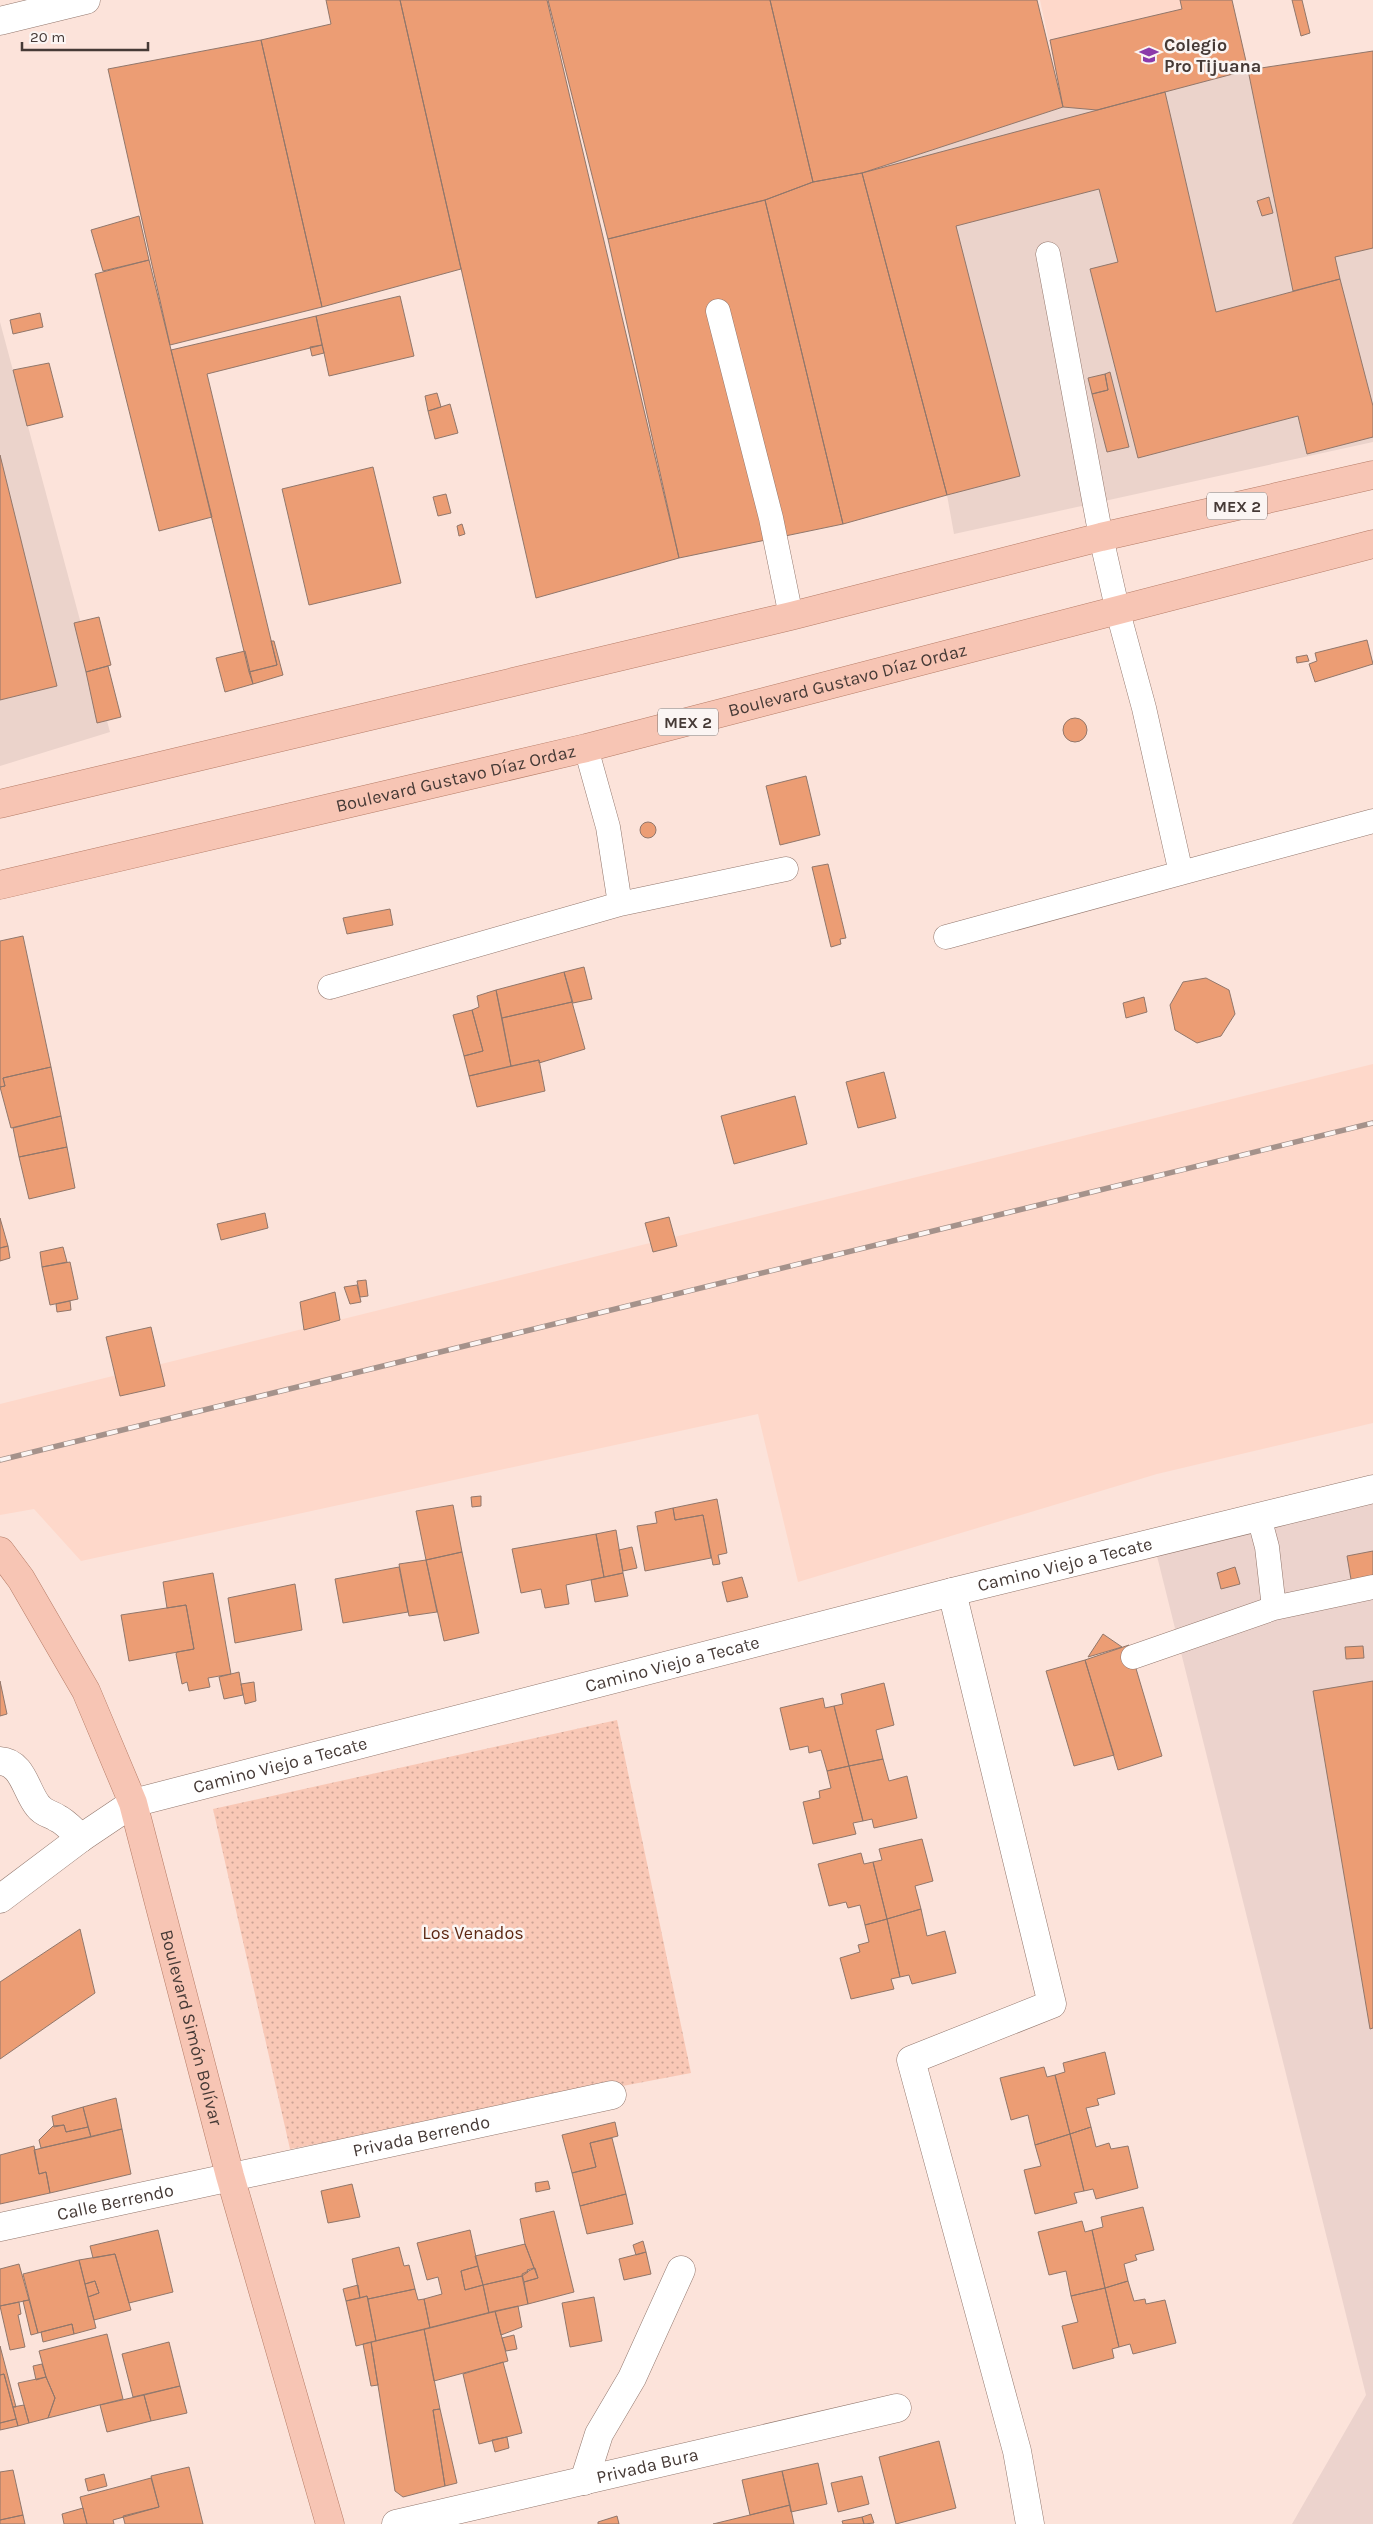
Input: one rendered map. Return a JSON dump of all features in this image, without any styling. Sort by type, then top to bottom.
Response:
[{"type":"main road","name":"MEX 2","points":[[0,804],[791,616],[1101,537],[1373,475]]},
{"type":"main road","name":"Boulevard Gustavo Díaz Ordaz","points":[[0,885],[586,748],[1118,612],[1373,544]]},
{"type":"main road","name":"Boulevard Simón Bolívar","points":[[0,1552],[25,1586],[86,1691],[133,1803],[230,2176],[330,2524]]},
{"type":"street","points":[[3,13],[86,0]]},
{"type":"street","name":"Camino Viejo a Tecate","points":[[0,1899],[81,1838],[133,1803],[952,1592],[1373,1489]]},
{"type":"street","points":[[952,1592],[1052,2004],[911,2060],[1017,2451],[1030,2524]]},
{"type":"street","points":[[0,1761],[5,1761],[19,1770],[37,1806],[45,1814],[58,1818],[81,1838]]},
{"type":"street","name":"Privada Berrendo","points":[[230,2176],[612,2095]]},
{"type":"street","name":"Calle Berrendo","points":[[0,2227],[230,2176]]},
{"type":"street","points":[[584,2480],[599,2434],[632,2378],[681,2270]]},
{"type":"street","name":"Privada Bura","points":[[396,2524],[897,2408]]},
{"type":"lane","points":[[1048,254],[1101,537],[1118,612],[1144,708],[1181,873]]},
{"type":"lane","points":[[718,311],[772,518],[791,616]]},
{"type":"lane","points":[[586,748],[608,827],[620,904]]},
{"type":"lane","points":[[946,938],[1373,821]]},
{"type":"lane","points":[[330,987],[620,904],[786,869]]},
{"type":"lane","points":[[1259,1517],[1267,1547],[1274,1608]]},
{"type":"lane","points":[[1133,1657],[1274,1608],[1373,1587]]},
{"type":"shaded area","name":"Colegio Pro Tijuana","points":[[1040,0],[1232,0],[1248,70],[1097,110],[1063,107]]},
{"type":"shaded area","points":[[1373,51],[1373,442],[954,534],[947,495],[862,173],[1063,107],[1248,70]]},
{"type":"shaded area","points":[[0,322],[110,732],[0,766]]},
{"type":"shaded area","points":[[1373,1064],[1373,1423],[1157,1474],[798,1582],[758,1414],[81,1561],[34,1509],[0,1515],[0,1404]]},
{"type":"shaded area","points":[[1373,1490],[1373,2524],[1292,2524],[1366,2395],[1154,1544]]},
{"type":"green space","name":"Los Venados","points":[[617,1720],[691,2073],[290,2149],[213,1809]]},
{"type":"building","points":[[326,0],[400,0],[461,269],[322,307],[261,40],[331,24]]},
{"type":"building","points":[[400,0],[547,0],[679,558],[536,598]]},
{"type":"building","points":[[548,0],[770,0],[813,182],[765,200],[608,239]]},
{"type":"building","points":[[770,0],[1037,0],[1063,107],[862,173],[813,182]]},
{"type":"building","name":"Colegio Pro Tijuana","points":[[1180,0],[1232,0],[1248,70],[1097,110],[1063,107],[1050,40],[1182,9]]},
{"type":"building","points":[[1292,0],[1302,0],[1310,33],[1301,36]]},
{"type":"building","points":[[261,40],[322,307],[170,345],[108,69]]},
{"type":"building","points":[[1373,51],[1373,248],[1335,257],[1340,279],[1293,291],[1248,70]]},
{"type":"building","points":[[1165,92],[1216,312],[1340,279],[1373,406],[1373,437],[1307,454],[1298,416],[1138,458],[1090,269],[1118,262],[1099,189],[956,226],[1020,476],[947,495],[862,173]]},
{"type":"building","points":[[862,173],[947,495],[843,524],[765,200],[813,182]]},
{"type":"building","points":[[1269,197],[1273,213],[1262,216],[1257,201]]},
{"type":"building","points":[[765,200],[843,524],[679,558],[608,239]]},
{"type":"building","points":[[139,216],[149,260],[103,271],[91,230]]},
{"type":"building","points":[[149,260],[212,517],[159,531],[95,274]]},
{"type":"building","points":[[400,296],[414,356],[329,376],[316,316]]},
{"type":"building","points":[[40,313],[43,327],[13,334],[10,320]]},
{"type":"building","points":[[316,316],[322,345],[207,374],[277,665],[249,672],[171,350]]},
{"type":"building","points":[[322,345],[324,353],[312,356],[310,347]]},
{"type":"building","points":[[49,363],[63,417],[27,426],[13,370]]},
{"type":"building","points":[[1110,372],[1129,447],[1107,452],[1092,394],[1108,390],[1105,374]]},
{"type":"building","points":[[1105,374],[1108,390],[1092,394],[1088,378]]},
{"type":"building","points":[[437,393],[441,407],[428,411],[425,396]]},
{"type":"building","points":[[450,404],[458,433],[435,439],[428,411]]},
{"type":"building","points":[[0,455],[57,686],[0,700]]},
{"type":"building","points":[[373,467],[401,583],[309,605],[282,489]]},
{"type":"building","points":[[446,494],[451,513],[438,516],[433,497]]},
{"type":"building","points":[[462,524],[465,534],[459,536],[457,526]]},
{"type":"building","points":[[99,617],[111,665],[86,672],[74,623]]},
{"type":"building","points":[[1367,640],[1373,664],[1315,682],[1309,664],[1317,661],[1315,653]]},
{"type":"building","points":[[271,641],[274,641],[283,675],[253,684],[249,672],[277,665]]},
{"type":"building","points":[[245,651],[253,684],[225,692],[216,658]]},
{"type":"building","points":[[1307,655],[1309,661],[1297,663],[1296,657]]},
{"type":"building","points":[[108,666],[121,717],[97,723],[86,672]]},
{"type":"building","points":[[1075,718],[1080,719],[1086,725],[1086,735],[1080,741],[1075,742],[1070,741],[1064,735],[1063,730],[1064,725],[1070,719]]},
{"type":"building","points":[[806,776],[820,835],[780,845],[766,786]]},
{"type":"building","points":[[648,822],[654,824],[656,830],[654,836],[648,838],[642,836],[640,830],[642,824]]},
{"type":"building","points":[[828,864],[846,938],[840,939],[841,944],[831,947],[812,867]]},
{"type":"building","points":[[390,909],[393,925],[347,934],[343,918]]},
{"type":"building","points":[[23,936],[51,1067],[3,1078],[5,1086],[0,1087],[0,941]]},
{"type":"building","points":[[584,967],[592,999],[573,1003],[564,972]]},
{"type":"building","points":[[564,972],[572,1002],[502,1018],[496,990]]},
{"type":"building","points":[[1206,978],[1229,990],[1235,1014],[1221,1036],[1197,1043],[1175,1030],[1170,1005],[1183,982]]},
{"type":"building","points":[[496,990],[511,1066],[469,1076],[464,1056],[483,1051],[472,1010],[479,1007],[477,996]]},
{"type":"building","points":[[1144,997],[1147,1012],[1126,1018],[1123,1003]]},
{"type":"building","points":[[572,1002],[585,1049],[539,1063],[539,1060],[511,1066],[502,1018]]},
{"type":"building","points":[[472,1010],[483,1051],[464,1056],[453,1015]]},
{"type":"building","points":[[539,1060],[545,1091],[477,1107],[469,1076]]},
{"type":"building","points":[[51,1067],[61,1116],[11,1128],[0,1087],[5,1086],[3,1078]]},
{"type":"building","points":[[884,1072],[896,1118],[858,1128],[846,1082]]},
{"type":"building","points":[[795,1096],[807,1144],[734,1164],[721,1116]]},
{"type":"building","points":[[61,1116],[67,1147],[19,1157],[13,1128]]},
{"type":"building","points":[[67,1147],[75,1188],[29,1199],[19,1157]]},
{"type":"building","points":[[265,1213],[268,1228],[221,1240],[217,1224]]},
{"type":"building","points":[[669,1217],[677,1246],[653,1252],[645,1223]]},
{"type":"building","points":[[0,1218],[8,1246],[0,1248]]},
{"type":"building","points":[[8,1246],[10,1258],[0,1261],[0,1248]]},
{"type":"building","points":[[63,1247],[67,1262],[42,1267],[40,1252]]},
{"type":"building","points":[[70,1262],[78,1299],[50,1305],[42,1267]]},
{"type":"building","points":[[366,1280],[368,1296],[360,1297],[357,1281]]},
{"type":"building","points":[[357,1285],[361,1302],[350,1304],[344,1287]]},
{"type":"building","points":[[335,1292],[340,1320],[304,1330],[300,1302]]},
{"type":"building","points":[[70,1301],[71,1310],[57,1312],[56,1304]]},
{"type":"building","points":[[151,1327],[165,1386],[120,1396],[106,1337]]},
{"type":"building","points":[[481,1496],[481,1506],[472,1507],[471,1497]]},
{"type":"building","points":[[717,1499],[727,1553],[718,1555],[720,1564],[713,1565],[703,1515],[675,1520],[673,1508]]},
{"type":"building","points":[[453,1505],[462,1552],[426,1560],[416,1511]]},
{"type":"building","points":[[673,1508],[675,1520],[703,1515],[711,1558],[645,1571],[637,1526],[657,1523],[655,1512]]},
{"type":"building","points":[[616,1530],[623,1573],[604,1577],[596,1534]]},
{"type":"building","points":[[596,1534],[604,1577],[566,1585],[569,1604],[545,1608],[541,1589],[521,1593],[512,1549]]},
{"type":"building","points":[[632,1547],[637,1568],[623,1571],[619,1550]]},
{"type":"building","points":[[1373,1551],[1373,1588],[1353,1591],[1347,1556]]},
{"type":"building","points":[[462,1552],[479,1633],[444,1641],[426,1560]]},
{"type":"building","points":[[426,1560],[437,1612],[409,1616],[399,1564]]},
{"type":"building","points":[[399,1567],[408,1612],[343,1623],[335,1579]]},
{"type":"building","points":[[1235,1567],[1240,1584],[1221,1589],[1217,1573]]},
{"type":"building","points":[[213,1573],[231,1674],[208,1678],[210,1687],[189,1691],[187,1682],[182,1684],[176,1654],[177,1652],[194,1649],[186,1605],[167,1608],[163,1582]]},
{"type":"building","points":[[623,1573],[628,1596],[595,1602],[591,1580]]},
{"type":"building","points":[[742,1577],[748,1597],[727,1602],[722,1582]]},
{"type":"building","points":[[295,1584],[302,1630],[235,1643],[228,1598]]},
{"type":"building","points":[[186,1605],[194,1649],[129,1661],[121,1615]]},
{"type":"building","points":[[1103,1634],[1122,1647],[1088,1657]]},
{"type":"building","points":[[1129,1645],[1162,1756],[1118,1770],[1085,1660]]},
{"type":"building","points":[[1363,1646],[1364,1658],[1346,1659],[1345,1647]]},
{"type":"building","points":[[1085,1660],[1114,1755],[1074,1766],[1046,1671]]},
{"type":"building","points":[[239,1672],[243,1695],[224,1699],[219,1677]]},
{"type":"building","points":[[0,1681],[7,1714],[0,1716]]},
{"type":"building","points":[[1373,1681],[1373,2028],[1370,2029],[1313,1691]]},
{"type":"building","points":[[254,1682],[256,1701],[245,1704],[241,1684]]},
{"type":"building","points":[[884,1683],[894,1725],[876,1730],[883,1759],[849,1766],[834,1706],[843,1704],[841,1694]]},
{"type":"building","points":[[823,1698],[825,1708],[834,1706],[849,1766],[827,1771],[821,1750],[809,1753],[808,1746],[790,1750],[780,1708]]},
{"type":"building","points":[[883,1759],[889,1781],[907,1776],[917,1818],[874,1828],[872,1819],[863,1821],[849,1766]]},
{"type":"building","points":[[849,1766],[863,1821],[853,1823],[856,1834],[813,1844],[803,1802],[820,1798],[819,1791],[831,1788],[827,1771]]},
{"type":"building","points":[[922,1839],[933,1881],[915,1886],[921,1909],[887,1919],[873,1862],[882,1860],[879,1849]]},
{"type":"building","points":[[861,1853],[864,1864],[873,1862],[887,1919],[865,1925],[860,1905],[848,1908],[846,1902],[829,1906],[818,1864]]},
{"type":"building","points":[[921,1909],[927,1936],[945,1931],[956,1973],[912,1984],[909,1975],[900,1977],[887,1919]]},
{"type":"building","points":[[887,1919],[900,1977],[891,1979],[894,1989],[851,1999],[840,1958],[860,1952],[858,1945],[869,1942],[865,1925]]},
{"type":"building","points":[[80,1929],[95,1993],[0,2059],[0,1982]]},
{"type":"building","points":[[1105,2052],[1115,2094],[1097,2099],[1099,2105],[1086,2108],[1091,2127],[1070,2134],[1055,2075],[1065,2072],[1063,2063]]},
{"type":"building","points":[[1044,2067],[1047,2077],[1055,2075],[1070,2134],[1035,2145],[1028,2115],[1011,2120],[1000,2078]]},
{"type":"building","points":[[116,2098],[122,2129],[91,2137],[83,2107]]},
{"type":"building","points":[[83,2107],[88,2127],[66,2132],[64,2125],[54,2127],[52,2116]]},
{"type":"building","points":[[615,2122],[618,2136],[590,2143],[596,2167],[572,2173],[562,2135]]},
{"type":"building","points":[[64,2125],[66,2132],[88,2127],[91,2137],[41,2148],[39,2140],[53,2126]]},
{"type":"building","points":[[1091,2127],[1096,2147],[1109,2143],[1111,2149],[1128,2146],[1138,2188],[1096,2199],[1093,2189],[1084,2191],[1070,2134]]},
{"type":"building","points":[[122,2129],[131,2174],[50,2193],[46,2172],[39,2174],[34,2150]]},
{"type":"building","points":[[1070,2134],[1084,2191],[1074,2193],[1077,2203],[1035,2214],[1024,2170],[1041,2166],[1035,2145]]},
{"type":"building","points":[[612,2138],[626,2194],[580,2206],[572,2173],[596,2167],[590,2143]]},
{"type":"building","points":[[34,2146],[39,2174],[46,2172],[50,2193],[0,2204],[0,2155]]},
{"type":"building","points":[[548,2181],[550,2189],[536,2192],[535,2183]]},
{"type":"building","points":[[352,2184],[360,2217],[328,2223],[321,2191]]},
{"type":"building","points":[[626,2194],[633,2224],[587,2234],[580,2206]]},
{"type":"building","points":[[1143,2207],[1154,2250],[1135,2255],[1137,2260],[1124,2264],[1128,2281],[1105,2288],[1092,2230],[1103,2227],[1101,2217]]},
{"type":"building","points":[[554,2211],[574,2292],[528,2304],[524,2282],[538,2278],[525,2244],[520,2219]]},
{"type":"building","points":[[1082,2221],[1085,2232],[1092,2230],[1105,2288],[1071,2296],[1066,2271],[1049,2275],[1038,2232]]},
{"type":"building","points":[[158,2230],[173,2292],[129,2303],[115,2254],[93,2258],[90,2246]]},
{"type":"building","points":[[470,2230],[478,2266],[461,2271],[465,2290],[483,2285],[489,2313],[430,2328],[424,2299],[442,2294],[438,2277],[427,2280],[417,2243]]},
{"type":"building","points":[[643,2241],[646,2252],[636,2255],[633,2245]]},
{"type":"building","points":[[525,2244],[534,2268],[527,2270],[528,2272],[522,2276],[483,2285],[475,2256]]},
{"type":"building","points":[[399,2247],[404,2266],[409,2265],[415,2289],[368,2299],[367,2296],[360,2298],[352,2259]]},
{"type":"building","points":[[646,2252],[651,2274],[624,2280],[619,2259]]},
{"type":"building","points":[[115,2254],[131,2310],[94,2320],[88,2297],[99,2293],[95,2281],[85,2284],[79,2260]]},
{"type":"building","points":[[79,2260],[96,2328],[74,2334],[72,2324],[38,2333],[23,2274]]},
{"type":"building","points":[[19,2264],[29,2300],[0,2306],[0,2269]]},
{"type":"building","points":[[478,2266],[483,2285],[465,2290],[461,2271]]},
{"type":"building","points":[[535,2268],[538,2278],[524,2282],[522,2274]]},
{"type":"building","points":[[522,2276],[528,2304],[489,2313],[483,2285]]},
{"type":"building","points":[[95,2281],[99,2293],[88,2297],[85,2284]]},
{"type":"building","points":[[1128,2281],[1134,2301],[1145,2299],[1146,2304],[1165,2300],[1176,2343],[1133,2354],[1130,2344],[1119,2347],[1105,2288]]},
{"type":"building","points":[[358,2285],[360,2298],[346,2301],[343,2289]]},
{"type":"building","points":[[1105,2288],[1119,2347],[1112,2349],[1114,2358],[1073,2369],[1062,2326],[1078,2322],[1071,2296]]},
{"type":"building","points":[[415,2289],[418,2300],[424,2299],[430,2328],[376,2341],[368,2299]]},
{"type":"building","points":[[367,2296],[376,2341],[356,2346],[346,2301]]},
{"type":"building","points":[[594,2297],[602,2341],[570,2347],[562,2303]]},
{"type":"building","points":[[29,2300],[38,2333],[31,2335],[23,2301]]},
{"type":"building","points":[[19,2302],[21,2314],[18,2315],[25,2347],[10,2350],[0,2306]]},
{"type":"building","points":[[518,2306],[522,2327],[501,2335],[495,2311]]},
{"type":"building","points":[[495,2311],[508,2361],[434,2381],[424,2329]]},
{"type":"building","points":[[72,2324],[74,2334],[43,2342],[41,2332]]},
{"type":"building","points":[[424,2329],[440,2409],[433,2410],[445,2486],[403,2497],[395,2491],[371,2342]]},
{"type":"building","points":[[107,2334],[123,2399],[48,2418],[55,2398],[46,2377],[39,2351]]},
{"type":"building","points":[[514,2335],[517,2349],[506,2351],[502,2338]]},
{"type":"building","points":[[169,2342],[180,2386],[133,2397],[122,2354]]},
{"type":"building","points":[[371,2342],[378,2385],[371,2386],[363,2344]]},
{"type":"building","points":[[0,2346],[16,2407],[13,2407],[4,2374],[0,2375]]},
{"type":"building","points":[[503,2362],[522,2433],[479,2444],[463,2374]]},
{"type":"building","points":[[42,2364],[46,2377],[36,2380],[33,2366]]},
{"type":"building","points":[[4,2374],[16,2419],[0,2423],[0,2375]]},
{"type":"building","points":[[46,2377],[55,2398],[48,2418],[29,2423],[18,2383]]},
{"type":"building","points":[[180,2386],[187,2413],[151,2421],[144,2395]]},
{"type":"building","points":[[144,2395],[151,2421],[107,2432],[100,2405]]},
{"type":"building","points":[[24,2405],[29,2423],[18,2426],[13,2407]]},
{"type":"building","points":[[440,2409],[457,2483],[445,2486],[433,2410]]},
{"type":"building","points":[[16,2419],[18,2426],[0,2430],[0,2423]]},
{"type":"building","points":[[507,2437],[509,2448],[495,2452],[492,2440]]},
{"type":"building","points":[[939,2441],[956,2508],[896,2524],[879,2457]]},
{"type":"building","points":[[818,2463],[827,2504],[791,2512],[782,2471]]},
{"type":"building","points":[[189,2467],[203,2524],[125,2524],[123,2516],[159,2507],[151,2476]]},
{"type":"building","points":[[13,2470],[23,2515],[0,2520],[0,2472]]},
{"type":"building","points":[[782,2471],[790,2505],[750,2515],[742,2480]]},
{"type":"building","points":[[104,2474],[107,2486],[88,2491],[85,2479]]},
{"type":"building","points":[[862,2476],[869,2504],[838,2512],[831,2483]]},
{"type":"building","points":[[151,2478],[159,2507],[113,2520],[114,2524],[87,2524],[80,2497]]},
{"type":"building","points":[[790,2505],[794,2524],[713,2524],[750,2515]]},
{"type":"building","points":[[83,2508],[87,2524],[64,2524],[62,2514]]},
{"type":"building","points":[[871,2514],[874,2523],[864,2524],[862,2517]]},
{"type":"building","points":[[23,2515],[25,2524],[0,2524],[0,2520]]},
{"type":"building","points":[[617,2516],[619,2524],[598,2524],[598,2522]]},
{"type":"building","points":[[862,2517],[864,2524],[843,2524],[842,2521]]},
{"type":"railway","points":[[0,1460],[1373,1123]]},
{"type":"place","name":"Colegio Pro Tijuana","points":[[1149,55]]}]
